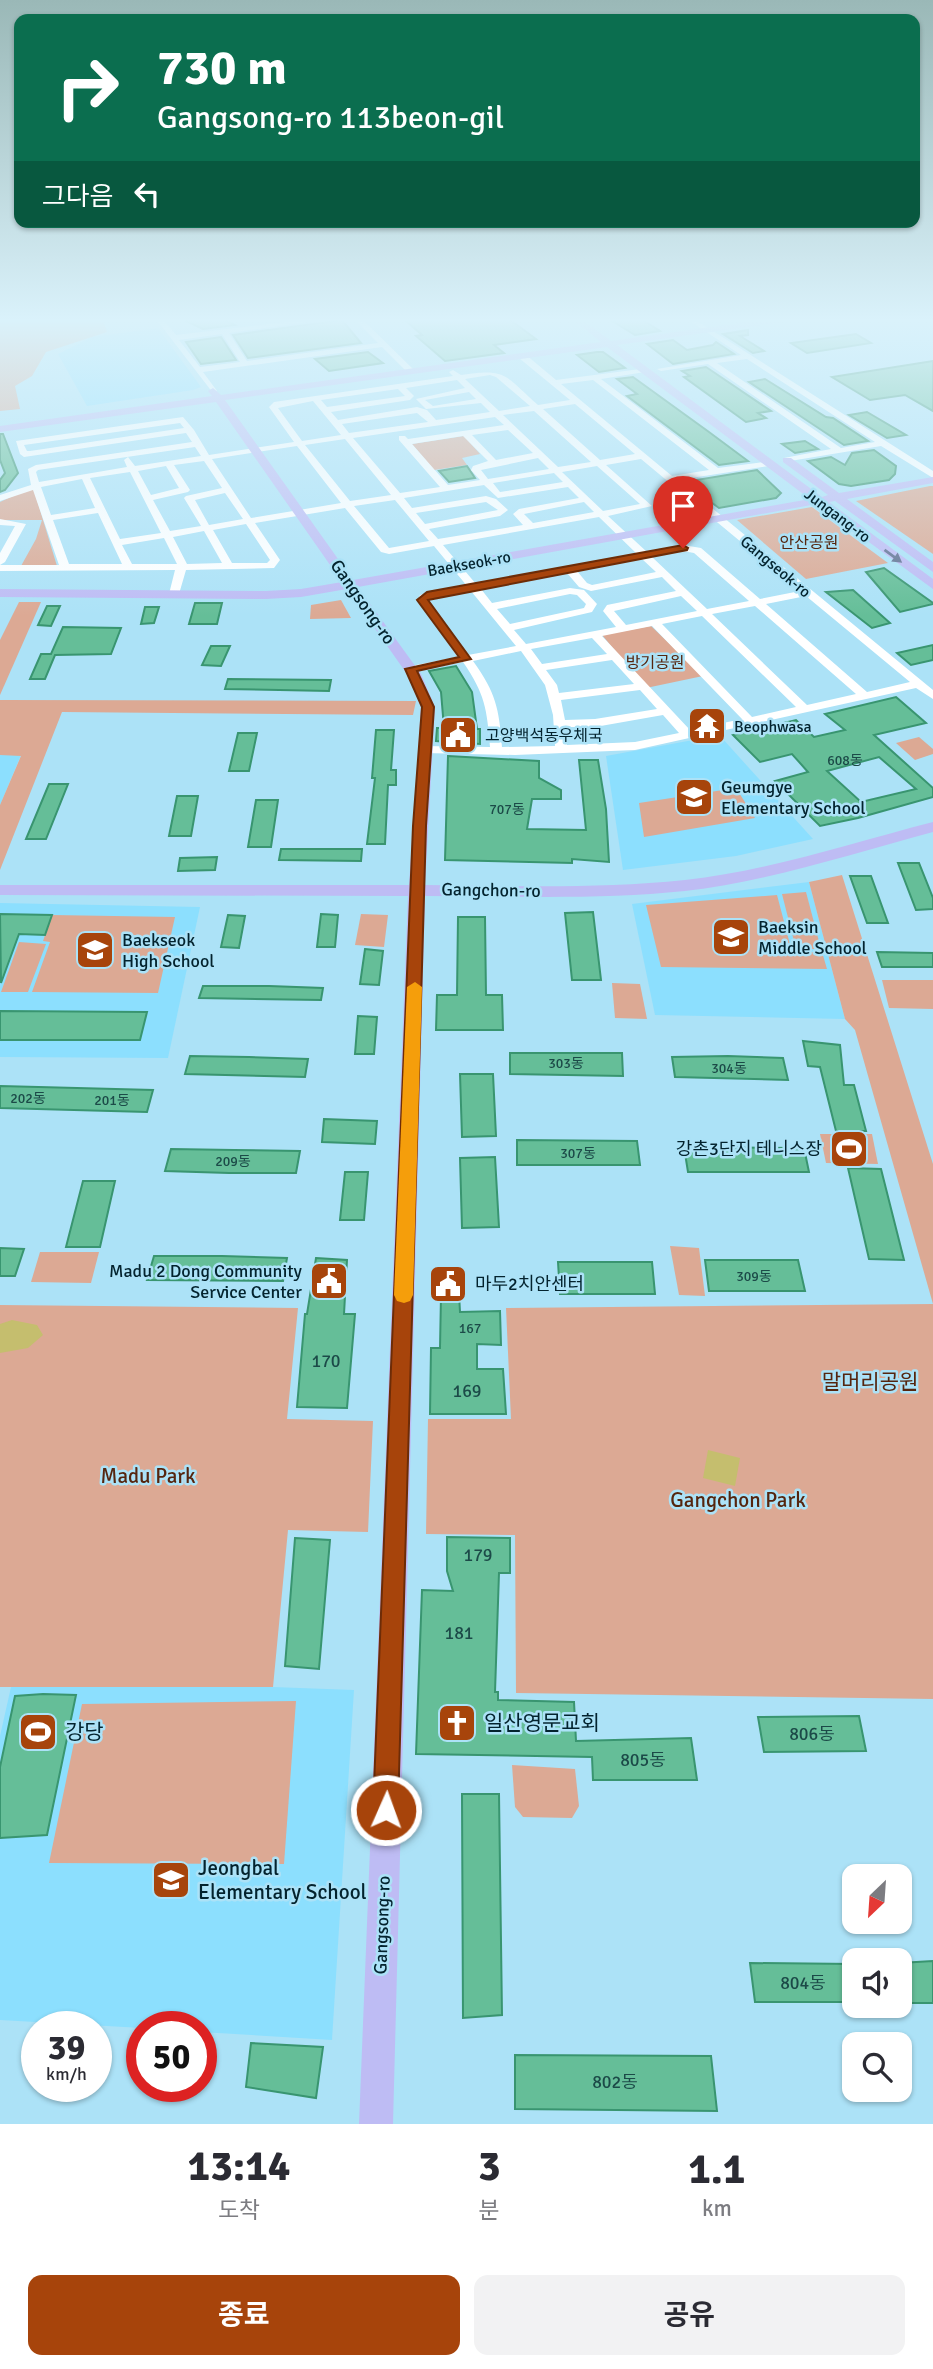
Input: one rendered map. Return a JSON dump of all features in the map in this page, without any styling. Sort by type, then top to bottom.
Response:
[{"type":"main road","points":[[0,422],[30,418]]},
{"type":"main road","points":[[0,429],[71,418]]},
{"type":"main road","name":"Gangsong-ro","points":[[231,418],[411,669],[428,707],[418,889],[376,2124]]},
{"type":"main road","name":"Jungang-ro","points":[[716,418],[769,463],[933,585]]},
{"type":"main road","name":"Jungang-ro","points":[[776,452],[933,568]]},
{"type":"main road","name":"Baekseok-ro","points":[[0,593],[266,595],[351,585],[933,477]]},
{"type":"main road","name":"Gangchon-ro","points":[[0,890],[620,891],[688,885],[775,869],[933,827]]},
{"type":"street","points":[[107,418],[182,564],[174,594]]},
{"type":"street","points":[[282,418],[321,473],[385,550],[394,552],[647,506],[548,418]]},
{"type":"street","points":[[331,418],[524,648],[551,685],[561,749]]},
{"type":"street","points":[[335,423],[366,418]]},
{"type":"street","points":[[429,418],[433,423]]},
{"type":"street","points":[[0,498],[37,484],[467,418]]},
{"type":"street","points":[[500,418],[806,710]]},
{"type":"street","name":"Gangseok-ro","points":[[594,418],[933,696]]},
{"type":"street","points":[[647,418],[716,471]]},
{"type":"street","points":[[792,418],[838,450]]},
{"type":"street","points":[[844,418],[933,477]]},
{"type":"street","points":[[0,568],[270,566],[275,560],[247,522],[190,430],[180,419],[19,443],[24,454],[30,454],[190,430]]},
{"type":"street","points":[[406,442],[510,427]]},
{"type":"street","points":[[394,429],[446,488]]},
{"type":"street","points":[[466,433],[494,463]]},
{"type":"street","points":[[787,460],[882,443]]},
{"type":"street","points":[[65,568],[31,471],[36,468],[197,444]]},
{"type":"street","points":[[539,455],[477,466],[476,470],[499,495],[569,484]]},
{"type":"street","points":[[116,543],[640,456]]},
{"type":"street","points":[[168,463],[229,566]]},
{"type":"street","points":[[668,479],[769,463]]},
{"type":"street","points":[[85,476],[98,509],[128,567]]},
{"type":"street","points":[[148,498],[226,489]]},
{"type":"street","points":[[409,511],[486,499],[493,501],[503,510],[500,513],[422,527]]},
{"type":"street","points":[[530,527],[518,514],[522,511],[586,499]]},
{"type":"street","points":[[48,518],[98,509]]},
{"type":"street","points":[[0,522],[21,523],[0,562]]},
{"type":"street","points":[[496,750],[493,708],[486,691],[423,600],[427,596],[683,548],[697,550],[865,696]]},
{"type":"street","points":[[568,570],[583,585],[591,588],[664,574]]},
{"type":"street","points":[[490,607],[570,591],[580,592],[592,604],[589,610],[507,628]]},
{"type":"street","points":[[624,629],[608,611],[611,607],[683,593]]},
{"type":"street","points":[[411,669],[808,593]]},
{"type":"street","points":[[655,623],[751,722]]},
{"type":"street","points":[[595,634],[689,736]]},
{"type":"street","points":[[539,668],[614,656]]},
{"type":"street","points":[[425,749],[635,746],[918,684]]},
{"type":"street","points":[[555,697],[641,686]]},
{"type":"street","points":[[559,724],[595,723],[665,711]]},
{"type":"shaded area","name":"Geumgye Elementary School","points":[[715,736],[722,738],[813,839],[736,856],[623,870],[606,756]]},
{"type":"shaded area","points":[[0,755],[21,755],[0,805]]},
{"type":"shaded area","name":"Baeksin Middle School","points":[[809,882],[845,1019],[655,1015],[632,904]]},
{"type":"shaded area","name":"Baekseok High School","points":[[0,903],[200,907],[168,1058],[0,1057]]},
{"type":"shaded area","points":[[12,1320],[37,1325],[43,1335],[28,1348],[0,1353],[0,1324]]},
{"type":"shaded area","points":[[708,1450],[740,1458],[735,1486],[703,1478]]},
{"type":"shaded area","name":"Jeongbal Elementary School","points":[[11,1687],[273,1687],[354,1690],[332,2040],[217,2033],[217,2011],[126,2011],[126,2027],[112,2026],[112,2011],[21,2011],[21,2021],[0,2020],[0,1736]]},
{"type":"green space","points":[[464,436],[480,454],[462,458],[467,465],[434,470],[412,444]]},
{"type":"green space","points":[[930,486],[933,486],[933,554],[856,501]]},
{"type":"green space","points":[[33,487],[57,566],[21,566],[36,539],[42,520],[0,520],[0,502]]},
{"type":"green space","name":"안산공원","points":[[812,507],[888,563],[806,579],[737,520]]},
{"type":"green space","points":[[341,600],[351,618],[310,619],[311,605]]},
{"type":"green space","points":[[19,602],[41,602],[0,695],[0,640]]},
{"type":"green space","name":"방기공원","points":[[651,626],[703,676],[646,688],[602,635]]},
{"type":"green space","points":[[0,700],[416,701],[413,715],[62,712],[0,870],[0,805],[21,756],[0,755]]},
{"type":"green space","points":[[919,737],[933,749],[933,754],[915,760],[896,743]]},
{"type":"green space","points":[[736,788],[755,818],[644,837],[639,803]]},
{"type":"green space","points":[[842,875],[933,1164],[933,1304],[855,1030],[845,1019],[809,882]]},
{"type":"green space","points":[[806,892],[821,949],[796,949],[782,894]]},
{"type":"green space","points":[[777,895],[792,952],[822,952],[827,969],[661,967],[646,905]]},
{"type":"green space","points":[[361,914],[388,915],[384,947],[355,945]]},
{"type":"green space","points":[[52,915],[175,917],[158,993],[32,992],[50,942],[43,941]]},
{"type":"green space","points":[[19,942],[46,944],[28,992],[1,992]]},
{"type":"green space","points":[[882,980],[933,980],[933,1009],[889,1008]]},
{"type":"green space","points":[[612,983],[640,984],[647,1019],[615,1018]]},
{"type":"green space","name":"강촌3단지 테니스장","points":[[820,1134],[872,1134],[878,1164],[826,1163]]},
{"type":"green space","points":[[670,1246],[699,1248],[705,1296],[679,1295]]},
{"type":"green space","points":[[40,1252],[99,1252],[91,1283],[31,1282]]},
{"type":"green space","name":"Gangchon Park","points":[[933,1304],[933,1699],[516,1693],[515,1535],[426,1534],[428,1419],[511,1419],[506,1308]]},
{"type":"green space","name":"Madu Park","points":[[0,1305],[298,1308],[287,1419],[373,1421],[368,1532],[288,1530],[273,1687],[0,1687]]},
{"type":"green space","points":[[296,1701],[284,1864],[49,1863],[82,1704]]},
{"type":"green space","points":[[512,1765],[575,1769],[579,1806],[572,1818],[523,1817],[515,1807]]},
{"type":"building","points":[[656,418],[689,418],[748,461],[719,465]]},
{"type":"building","points":[[741,418],[765,418],[746,422]]},
{"type":"building","points":[[803,418],[833,418],[868,441],[844,445]]},
{"type":"building","points":[[854,418],[877,418],[906,435],[887,438]]},
{"type":"building","points":[[0,434],[3,434],[18,473],[5,490],[0,492],[0,480],[5,473],[0,460]]},
{"type":"building","points":[[805,441],[818,449],[795,453],[782,444]]},
{"type":"building","points":[[874,450],[896,466],[895,474],[889,480],[851,486],[839,484],[808,461],[831,457],[845,465],[852,453]]},
{"type":"building","points":[[467,466],[475,478],[449,482],[439,471]]},
{"type":"building","points":[[757,470],[781,493],[776,498],[719,508],[684,482]]},
{"type":"building","points":[[884,568],[933,604],[900,612],[866,572]]},
{"type":"building","points":[[853,590],[890,623],[872,628],[826,592]]},
{"type":"building","points":[[195,603],[222,603],[217,624],[189,624]]},
{"type":"building","points":[[47,606],[60,606],[51,626],[38,625]]},
{"type":"building","points":[[145,607],[159,607],[154,623],[141,624]]},
{"type":"building","points":[[63,627],[121,628],[111,654],[55,655],[45,679],[30,679],[41,654],[51,654]]},
{"type":"building","points":[[933,645],[933,660],[911,665],[897,653]]},
{"type":"building","points":[[211,646],[230,646],[221,666],[202,665]]},
{"type":"building","points":[[456,666],[472,692],[477,729],[480,729],[480,744],[436,741],[437,728],[444,728],[441,692],[429,671]]},
{"type":"building","points":[[228,679],[331,680],[329,691],[225,689]]},
{"type":"building","points":[[896,697],[926,723],[874,735],[933,788],[933,797],[820,826],[775,781],[808,772],[792,754],[760,762],[733,735],[796,720],[814,737],[845,730],[825,714]],"holes":[[[879,757],[916,789],[861,802],[827,771]]]},
{"type":"building","points":[[376,730],[394,730],[391,770],[396,770],[396,785],[388,785],[385,844],[367,844],[375,778],[372,778]]},
{"type":"building","points":[[238,733],[257,733],[249,771],[229,771]]},
{"type":"building","points":[[448,756],[539,761],[539,778],[561,790],[561,799],[532,799],[527,829],[586,830],[579,760],[598,760],[606,809],[609,862],[572,859],[572,863],[445,860]]},
{"type":"building","points":[[49,784],[68,784],[46,839],[26,839]]},
{"type":"building","points":[[177,796],[198,796],[191,836],[169,836]]},
{"type":"building","points":[[256,800],[278,800],[271,847],[248,847]]},
{"type":"building","points":[[281,849],[362,849],[361,861],[279,860]]},
{"type":"building","points":[[217,857],[215,870],[178,871],[180,858]]},
{"type":"building","points":[[898,863],[919,863],[933,898],[933,909],[916,910]]},
{"type":"building","points":[[850,876],[871,876],[888,923],[867,923]]},
{"type":"building","points":[[593,912],[601,980],[572,980],[565,913]]},
{"type":"building","points":[[0,914],[52,915],[45,935],[19,934],[1,983]]},
{"type":"building","points":[[321,914],[338,915],[335,947],[317,947]]},
{"type":"building","points":[[228,915],[245,916],[239,948],[221,947]]},
{"type":"building","points":[[458,917],[485,917],[486,995],[502,995],[503,1030],[436,1030],[437,995],[457,995]]},
{"type":"building","points":[[365,949],[383,951],[379,985],[360,984]]},
{"type":"building","points":[[877,952],[933,953],[933,967],[882,967]]},
{"type":"building","points":[[203,986],[323,988],[321,1000],[199,998]]},
{"type":"building","points":[[0,1011],[147,1012],[140,1040],[0,1040]]},
{"type":"building","points":[[358,1016],[377,1017],[374,1054],[355,1054]]},
{"type":"building","points":[[803,1041],[840,1045],[844,1085],[854,1085],[866,1131],[836,1131],[820,1067],[808,1066]]},
{"type":"building","points":[[510,1053],[622,1053],[623,1076],[510,1074]]},
{"type":"building","points":[[190,1056],[308,1059],[305,1077],[185,1074]]},
{"type":"building","points":[[672,1057],[783,1058],[788,1080],[675,1077]]},
{"type":"building","points":[[460,1074],[493,1074],[496,1136],[462,1137]]},
{"type":"building","points":[[0,1086],[153,1090],[147,1112],[0,1108]]},
{"type":"building","points":[[324,1119],[377,1121],[375,1144],[322,1142]]},
{"type":"building","points":[[517,1140],[637,1141],[640,1165],[517,1165]]},
{"type":"building","points":[[684,1147],[804,1148],[809,1172],[688,1172]]},
{"type":"building","points":[[171,1149],[300,1151],[296,1173],[229,1173],[165,1171]]},
{"type":"building","points":[[495,1157],[499,1227],[462,1228],[460,1158]]},
{"type":"building","points":[[848,1168],[881,1169],[904,1260],[869,1259]]},
{"type":"building","points":[[345,1172],[368,1172],[364,1220],[340,1220]]},
{"type":"building","points":[[83,1181],[115,1181],[100,1247],[66,1247]]},
{"type":"building","points":[[0,1248],[24,1249],[15,1276],[0,1276]]},
{"type":"building","points":[[154,1256],[287,1258],[283,1281],[147,1280]]},
{"type":"building","points":[[316,1258],[347,1260],[344,1314],[355,1314],[347,1408],[297,1407],[305,1314]]},
{"type":"building","points":[[705,1260],[798,1260],[805,1291],[709,1291]]},
{"type":"building","points":[[558,1262],[652,1262],[655,1294],[560,1294]]},
{"type":"building","points":[[439,1271],[458,1274],[460,1312],[500,1311],[501,1345],[477,1344],[477,1369],[503,1369],[506,1414],[430,1414],[431,1348],[440,1348],[441,1295],[437,1295]]},
{"type":"building","points":[[447,1537],[510,1538],[510,1573],[499,1573],[495,1692],[498,1692],[498,1700],[574,1702],[576,1741],[691,1738],[697,1780],[593,1780],[592,1757],[416,1754],[422,1590],[453,1591],[447,1571]]},
{"type":"building","points":[[295,1538],[330,1540],[319,1669],[285,1666]]},
{"type":"building","name":"강당","points":[[76,1695],[47,1835],[0,1838],[0,1767],[15,1696]]},
{"type":"building","points":[[859,1716],[866,1751],[764,1752],[758,1717]]},
{"type":"building","points":[[462,1794],[499,1794],[502,2015],[463,2018]]},
{"type":"building","points":[[933,1961],[933,2003],[912,2003],[912,1962]]},
{"type":"building","points":[[750,1963],[842,1964],[842,2002],[755,2002]]},
{"type":"building","points":[[251,2043],[323,2047],[316,2098],[246,2087]]},
{"type":"building","points":[[515,2055],[711,2056],[717,2111],[515,2109]]},
{"type":"slow traffic","points":[[404,1295],[415,987]]},
{"type":"place","name":"Beophwasa","points":[[707,726]]},
{"type":"place","name":"고양백석동우체국","points":[[458,735]]},
{"type":"place","name":"Geumgye Elementary School","points":[[694,797]]},
{"type":"place","name":"Baeksin Middle School","points":[[731,937]]},
{"type":"place","name":"Baekseok High School","points":[[95,950]]},
{"type":"place","name":"강촌3단지 테니스장","points":[[849,1149]]},
{"type":"place","name":"Madu 2 Dong Community Service Center","points":[[329,1281]]},
{"type":"place","name":"마두2치안센터","points":[[448,1284]]},
{"type":"place","name":"일산영문교회","points":[[457,1723]]},
{"type":"place","name":"강당","points":[[38,1732]]},
{"type":"place","name":"Jeongbal Elementary School","points":[[171,1880]]},
{"type":"route","points":[[386,1810],[419,826],[428,707],[411,669],[466,659],[423,600],[427,596],[683,548]]},
{"type":"park label","name":"말머리공원","points":[[870,1382]]}]
